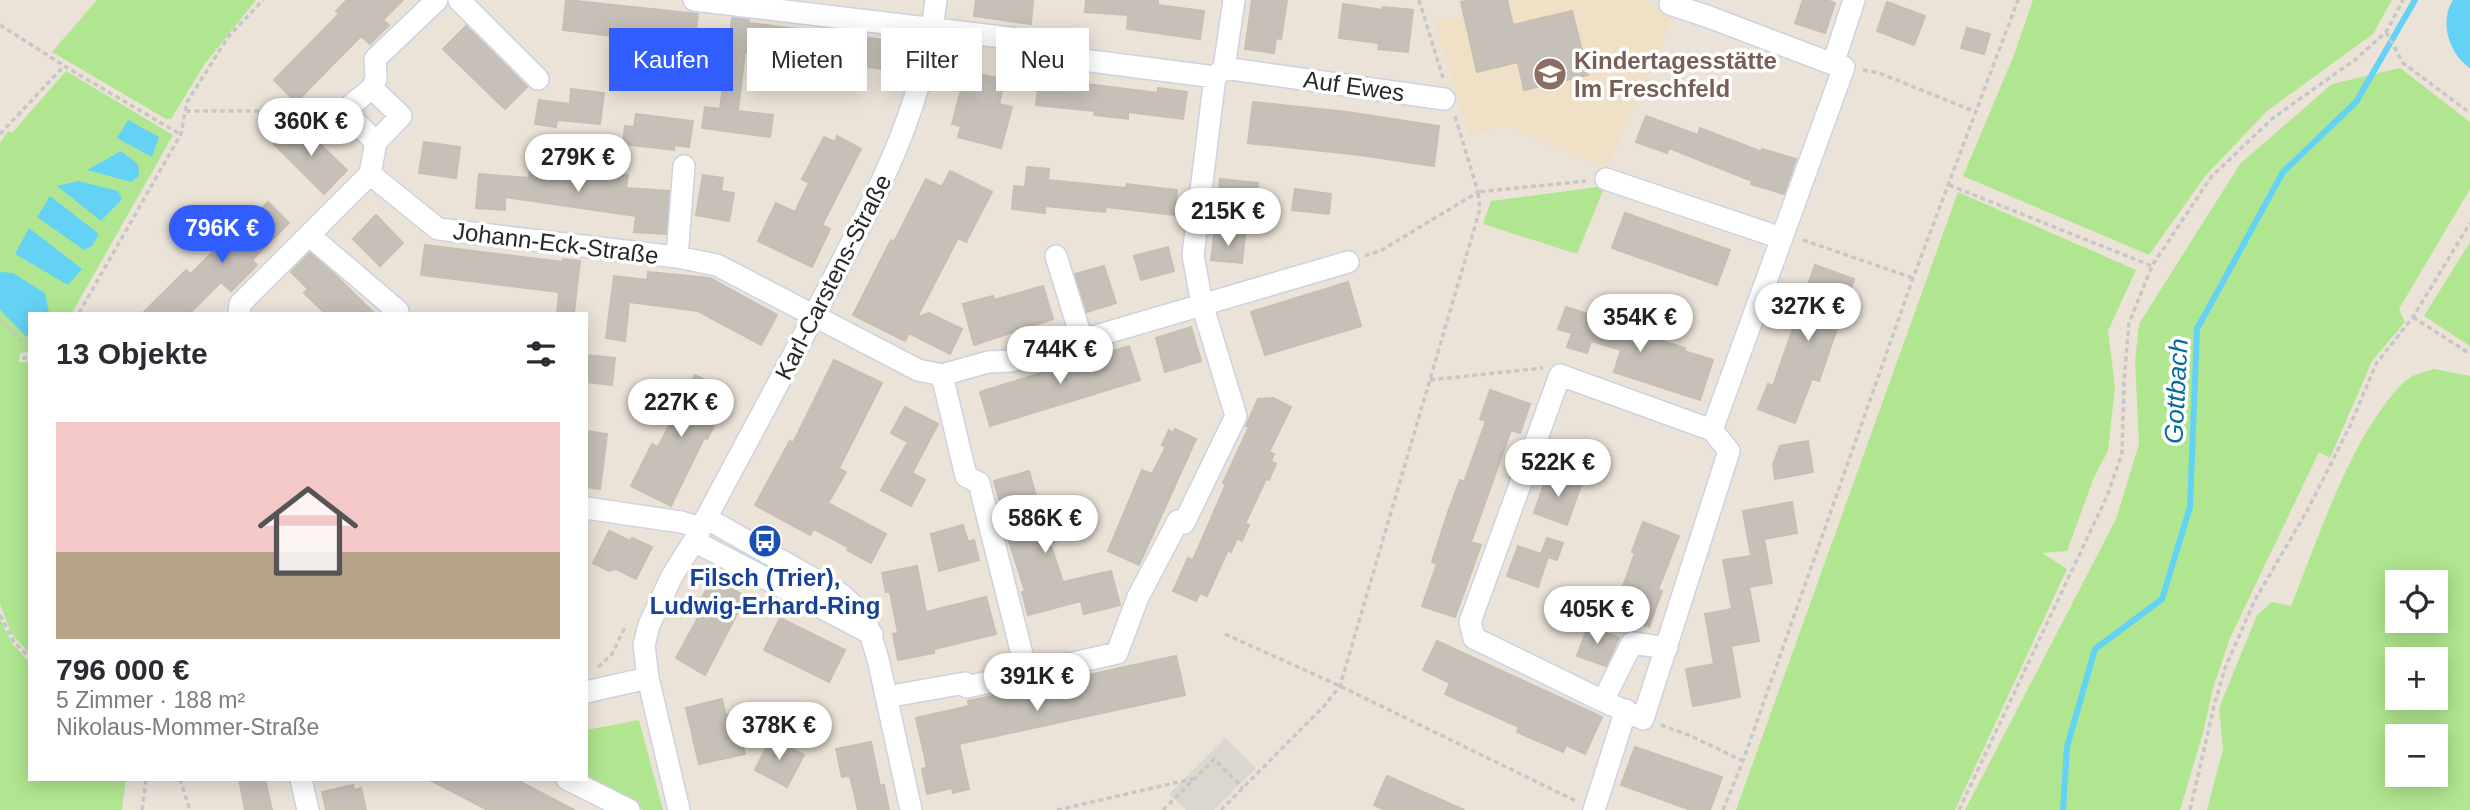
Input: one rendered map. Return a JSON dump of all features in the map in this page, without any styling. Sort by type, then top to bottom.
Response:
[{"type":"street","points":[[376,142],[344,111],[372,88],[376,79],[375,59],[437,0]]},
{"type":"street","points":[[458,0],[538,79]]},
{"type":"street","name":"Auf Ewes","points":[[694,0],[765,5],[933,28]]},
{"type":"street","name":"Karl-Carstens-Straße","points":[[933,28],[936,0]]},
{"type":"street","points":[[886,697],[965,683],[967,687],[1117,653],[1138,597],[1178,521],[1184,523],[1236,416],[1202,304],[1193,255],[1219,72],[1234,0]]},
{"type":"street","points":[[1713,430],[1781,238],[1838,65],[1854,0]]},
{"type":"street","points":[[1670,4],[1838,65]]},
{"type":"street","name":"Auf Ewes","points":[[982,34],[1010,38],[1029,53],[1448,99]]},
{"type":"street","points":[[239,312],[240,304],[370,174],[376,142],[401,116],[372,88]]},
{"type":"street","name":"Karl-Carstens-Straße","points":[[679,810],[648,678],[644,645],[649,625],[672,576],[701,529],[813,317],[893,159],[917,91]]},
{"type":"street","name":"Johann-Eck-Straße","points":[[677,257],[684,166]]},
{"type":"street","name":"Johann-Eck-Straße","points":[[370,174],[438,229],[677,257],[717,265],[918,370],[942,375]]},
{"type":"street","points":[[1606,179],[1781,238]]},
{"type":"street","points":[[310,236],[398,311]]},
{"type":"street","points":[[1056,256],[1082,340]]},
{"type":"street","points":[[1027,674],[979,483],[966,476],[942,375],[988,362],[1011,360],[1348,262]]},
{"type":"street","points":[[1594,810],[1634,715],[1667,648],[1729,451],[1713,430],[1560,375],[1471,622],[1474,638],[1634,715]]},
{"type":"street","points":[[588,508],[681,522],[842,595],[865,617],[872,634],[911,810]]},
{"type":"street","points":[[1603,701],[1632,643],[1667,648]]},
{"type":"street","points":[[588,692],[648,678]]},
{"type":"street","points":[[301,781],[308,810]]},
{"type":"street","points":[[571,781],[629,810]]},
{"type":"path","points":[[80,312],[181,134],[187,103],[228,37],[263,0]]},
{"type":"path","points":[[1221,810],[1324,706],[1340,686],[1480,209],[1478,192],[1419,0]]},
{"type":"path","points":[[1723,810],[1743,761],[1913,278],[2018,0]]},
{"type":"path","points":[[1959,810],[2108,494],[2122,453],[2129,323],[2152,266],[2211,177],[2273,118],[2356,59],[2386,32],[2403,0]]},
{"type":"path","points":[[0,25],[64,66],[181,134]]},
{"type":"path","points":[[2386,32],[2403,63],[2470,113]]},
{"type":"path","points":[[1838,65],[1879,73],[1976,112]]},
{"type":"path","points":[[0,134],[64,66]]},
{"type":"path","points":[[185,110],[344,111]]},
{"type":"path","points":[[1348,262],[1382,250],[1478,192],[1606,179]]},
{"type":"path","points":[[1949,185],[2152,266]]},
{"type":"path","points":[[2190,810],[2225,668],[2255,600],[2314,498],[2350,426],[2376,364],[2413,317],[2470,223]]},
{"type":"path","points":[[1781,238],[1805,240],[1913,278]]},
{"type":"path","points":[[2413,317],[2470,354]]},
{"type":"path","points":[[0,321],[28,346]]},
{"type":"path","points":[[22,358],[28,358]]},
{"type":"path","points":[[1430,380],[1543,368],[1560,375]]},
{"type":"path","points":[[0,615],[14,642],[28,656]]},
{"type":"path","points":[[1226,634],[1340,686],[1594,810]]},
{"type":"path","points":[[1634,715],[1691,736],[1743,761]]},
{"type":"path","points":[[1163,810],[1214,759],[1243,788]]},
{"type":"path","points":[[1057,810],[1196,778]]},
{"type":"path","points":[[142,810],[146,781]]},
{"type":"path","points":[[181,781],[190,810]]},
{"type":"shaded area","name":"Kindertagesstätte Im Freschfeld","points":[[1640,0],[1674,15],[1607,168],[1505,126],[1469,136],[1435,23],[1464,16],[1461,2]]},
{"type":"shaded area","points":[[1225,738],[1256,768],[1214,810],[1186,810],[1169,794]]},
{"type":"green space","points":[[97,0],[256,0],[204,65],[171,119],[166,119],[52,52]]},
{"type":"green space","points":[[2033,0],[2392,0],[2373,34],[2267,111],[2206,175],[2149,255],[1963,176],[2014,55]]},
{"type":"green space","points":[[2400,68],[2470,122],[2470,189],[2399,309],[2405,322],[2372,361],[2330,458],[2319,452],[2230,638],[2213,688],[2180,810],[1965,810],[2116,519],[2139,444],[2135,362],[2139,324],[2240,164],[2332,84]]},
{"type":"green space","points":[[66,71],[173,135],[73,312],[28,312],[28,352],[20,353],[19,362],[28,362],[28,652],[11,633],[0,604],[0,143],[8,131],[12,133]]},
{"type":"green space","points":[[1605,186],[1577,254],[1483,224],[1491,201]]},
{"type":"green space","points":[[1958,192],[2136,270],[2108,331],[2115,387],[2108,451],[2094,477],[2067,551],[2042,553],[2067,569],[1955,810],[1736,810]]},
{"type":"green space","points":[[2470,242],[2470,346],[2424,316]]},
{"type":"green space","points":[[2434,369],[2470,376],[2470,810],[2207,810],[2223,749],[2219,708],[2257,615],[2272,602],[2291,606],[2325,518],[2353,457],[2386,403],[2405,381],[2414,375]]},
{"type":"green space","points":[[0,619],[12,643],[28,661],[28,781],[126,781],[122,810],[0,810]]},
{"type":"green space","points":[[639,720],[663,810],[643,810],[585,781],[588,781],[588,730]]},
{"type":"water","points":[[2453,0],[2470,0],[2470,68],[2457,55],[2448,37],[2447,18]]},
{"type":"water","points":[[128,120],[159,137],[152,157],[117,138]]},
{"type":"water","points":[[121,151],[138,164],[139,176],[131,182],[87,170]]},
{"type":"water","points":[[78,181],[118,191],[122,199],[101,221],[57,186]]},
{"type":"water","points":[[50,196],[99,234],[92,246],[84,250],[37,217]]},
{"type":"water","points":[[29,228],[82,269],[68,285],[15,254]]},
{"type":"water","points":[[0,272],[13,273],[45,293],[49,312],[28,312],[28,338],[0,310]]},
{"type":"building","points":[[347,0],[403,0],[383,20],[389,25],[370,44],[361,36],[296,102],[274,80],[339,14],[336,11]]},
{"type":"building","points":[[566,0],[698,14],[696,28],[609,28],[609,36],[563,30]]},
{"type":"building","points":[[976,0],[1033,0],[1031,24],[974,16]]},
{"type":"building","points":[[1086,0],[1158,0],[1158,5],[1204,11],[1200,39],[1127,29],[1128,15],[1085,12]]},
{"type":"building","points":[[1252,0],[1287,0],[1281,39],[1276,38],[1274,53],[1245,49]]},
{"type":"building","points":[[1507,0],[1513,25],[1572,11],[1588,75],[1524,90],[1518,62],[1477,72],[1461,2]]},
{"type":"building","points":[[1803,0],[1826,0],[1835,3],[1825,33],[1795,23]]},
{"type":"building","points":[[1887,2],[1925,16],[1914,45],[1877,31]]},
{"type":"building","points":[[1343,4],[1383,10],[1383,7],[1413,10],[1408,52],[1378,49],[1379,43],[1339,38]]},
{"type":"building","points":[[732,18],[789,28],[747,28],[747,52],[738,111],[773,115],[770,137],[702,128],[705,107],[720,109],[722,91],[733,91],[733,28],[731,28]]},
{"type":"building","points":[[466,26],[527,87],[505,109],[443,49]]},
{"type":"building","points":[[1967,28],[1990,34],[1984,54],[1961,48]]},
{"type":"building","points":[[867,38],[881,39],[881,69],[867,67]]},
{"type":"building","points":[[982,75],[996,78],[996,91],[1002,91],[999,104],[1012,107],[1001,148],[958,137],[961,126],[952,124],[961,91],[982,91]]},
{"type":"building","points":[[1089,84],[1158,93],[1158,88],[1187,92],[1183,119],[1128,112],[1128,119],[1094,115],[1095,111],[1036,105],[1038,91],[1089,91]]},
{"type":"building","points":[[571,89],[604,93],[600,124],[557,120],[556,127],[535,124],[539,100],[570,104]]},
{"type":"building","points":[[1253,102],[1347,112],[1439,126],[1434,166],[1248,143]]},
{"type":"building","points":[[636,114],[693,121],[689,147],[675,145],[674,150],[623,144],[625,126],[634,127]]},
{"type":"building","points":[[1646,116],[1698,135],[1700,128],[1762,152],[1762,149],[1796,159],[1784,194],[1751,184],[1752,181],[1669,148],[1667,153],[1636,142]]},
{"type":"building","points":[[297,122],[347,170],[324,194],[274,144]]},
{"type":"building","points":[[837,136],[861,149],[822,225],[830,229],[812,267],[758,241],[776,203],[795,212],[809,183],[802,179],[824,137],[835,142]]},
{"type":"building","points":[[424,142],[460,147],[456,178],[419,173]]},
{"type":"building","points":[[531,161],[628,175],[626,188],[669,191],[666,234],[634,232],[636,216],[505,197],[505,210],[476,208],[479,174],[529,178]]},
{"type":"building","points":[[1027,167],[1049,169],[1048,180],[1126,188],[1127,184],[1177,190],[1174,215],[1106,207],[1105,212],[1045,206],[1045,213],[1012,209],[1014,186],[1025,187]]},
{"type":"building","points":[[950,171],[992,192],[966,242],[958,238],[917,317],[929,313],[962,329],[950,354],[909,333],[905,341],[853,315],[926,179],[942,187]]},
{"type":"building","points":[[703,175],[723,178],[721,191],[734,193],[729,221],[696,215]]},
{"type":"building","points":[[1220,179],[1258,183],[1255,204],[1218,200]]},
{"type":"building","points":[[1295,189],[1331,194],[1329,214],[1292,210]]},
{"type":"building","points":[[268,202],[289,223],[252,260],[257,265],[231,291],[221,282],[191,312],[144,312],[186,270],[191,274],[228,236],[231,239]]},
{"type":"building","points":[[1625,213],[1730,250],[1717,285],[1612,248]]},
{"type":"building","points":[[376,215],[403,243],[380,266],[353,239]]},
{"type":"building","points":[[1214,235],[1245,235],[1242,263],[1211,260]]},
{"type":"building","points":[[425,245],[563,262],[563,259],[580,261],[574,312],[557,312],[559,292],[421,275]]},
{"type":"building","points":[[1168,247],[1174,271],[1141,280],[1134,256]]},
{"type":"building","points":[[310,253],[373,312],[324,312],[304,293],[308,289],[291,272]]},
{"type":"building","points":[[1815,265],[1854,279],[1819,381],[1812,379],[1795,423],[1758,409],[1768,384],[1773,386]]},
{"type":"building","points":[[1104,266],[1116,303],[1087,312],[1075,274]]},
{"type":"building","points":[[648,272],[710,278],[777,315],[761,345],[698,311],[629,302],[625,341],[606,338],[614,276],[647,280]]},
{"type":"building","points":[[1348,282],[1361,326],[1265,355],[1251,312]]},
{"type":"building","points":[[1043,286],[1053,319],[974,345],[963,304],[993,296],[994,300]]},
{"type":"building","points":[[1566,307],[1660,337],[1659,340],[1685,348],[1684,351],[1713,360],[1700,400],[1614,372],[1621,350],[1591,341],[1587,353],[1567,347],[1572,333],[1558,329]]},
{"type":"building","points":[[1191,327],[1201,361],[1165,372],[1156,338]]},
{"type":"building","points":[[1129,346],[1140,380],[990,426],[980,392]]},
{"type":"building","points":[[588,355],[615,358],[612,385],[588,382]]},
{"type":"building","points":[[834,360],[882,383],[839,468],[846,472],[828,503],[886,534],[871,563],[814,529],[810,535],[755,505],[790,441],[793,443]]},
{"type":"building","points":[[695,375],[731,394],[707,439],[704,438],[671,506],[631,486],[652,444],[658,447],[676,412],[667,407],[681,380],[690,384]]},
{"type":"building","points":[[1490,390],[1530,404],[1520,433],[1511,430],[1471,542],[1481,545],[1455,617],[1422,606],[1437,564],[1432,562],[1447,515],[1460,480],[1464,482],[1486,421],[1480,419]]},
{"type":"building","points":[[1273,398],[1291,407],[1269,452],[1274,454],[1271,461],[1276,464],[1245,524],[1249,525],[1242,541],[1237,538],[1231,552],[1228,550],[1207,596],[1200,593],[1196,601],[1173,591],[1188,558],[1193,560],[1226,484],[1223,483],[1249,427],[1246,426],[1258,399]]},
{"type":"building","points":[[905,407],[938,424],[912,473],[925,480],[911,506],[881,490],[908,442],[891,433]]},
{"type":"building","points":[[1175,429],[1196,439],[1139,565],[1108,551],[1142,470],[1152,474],[1166,447],[1162,445],[1169,430],[1173,433]]},
{"type":"building","points":[[588,431],[607,434],[600,489],[588,487]]},
{"type":"building","points":[[1808,441],[1813,472],[1775,479],[1773,464],[1780,446]]},
{"type":"building","points":[[1029,471],[1044,525],[1048,524],[1054,542],[1050,543],[1063,582],[1111,571],[1120,605],[1084,614],[1081,601],[1028,615],[1022,592],[1025,591],[1005,529],[1007,528],[994,481]]},
{"type":"building","points":[[1548,473],[1581,485],[1567,525],[1534,513]]},
{"type":"building","points":[[1792,502],[1797,533],[1764,539],[1772,583],[1749,587],[1759,641],[1731,646],[1740,697],[1693,706],[1686,669],[1714,664],[1705,614],[1732,609],[1723,560],[1751,556],[1743,511]]},
{"type":"building","points":[[1643,522],[1679,536],[1658,590],[1662,591],[1649,627],[1613,614]]},
{"type":"building","points":[[963,525],[968,542],[974,540],[979,560],[939,571],[931,534]]},
{"type":"building","points":[[609,531],[652,547],[636,579],[616,569],[609,571],[593,563]]},
{"type":"building","points":[[1547,538],[1563,543],[1557,560],[1548,557],[1538,587],[1507,576],[1518,546],[1541,554]]},
{"type":"building","points":[[917,566],[926,612],[986,597],[996,634],[934,649],[934,653],[898,660],[893,634],[898,633],[890,592],[886,592],[882,573]]},
{"type":"building","points":[[713,578],[746,597],[705,675],[676,658],[704,607],[698,604]]},
{"type":"building","points":[[780,618],[845,650],[829,682],[764,650]]},
{"type":"building","points":[[1588,626],[1619,638],[1606,666],[1577,656]]},
{"type":"building","points":[[1437,641],[1602,717],[1585,754],[1566,745],[1563,752],[1517,732],[1519,727],[1445,694],[1450,683],[1423,670]]},
{"type":"building","points":[[1176,656],[1185,695],[959,744],[969,789],[953,793],[952,788],[927,794],[922,769],[927,767],[916,718],[969,706],[968,701]]},
{"type":"building","points":[[722,699],[726,716],[730,714],[732,726],[738,724],[745,754],[699,764],[686,708]]},
{"type":"building","points":[[771,738],[804,755],[787,787],[755,770]]},
{"type":"building","points":[[871,742],[880,786],[884,785],[889,810],[858,810],[850,776],[842,777],[836,749]]},
{"type":"building","points":[[1635,747],[1722,777],[1710,810],[1691,810],[1621,785]]},
{"type":"building","points":[[1387,776],[1464,810],[1385,810],[1374,805]]},
{"type":"building","points":[[239,781],[265,781],[272,810],[245,810]]},
{"type":"building","points":[[432,781],[519,781],[574,810],[488,810]]},
{"type":"building","points":[[353,785],[354,790],[361,788],[366,810],[326,810],[322,792]]},
{"type":"waterway","name":"Gottbach","points":[[2063,810],[2067,747],[2095,649],[2162,599],[2190,507],[2197,329],[2283,172],[2356,102],[2415,0]]},
{"type":"place","name":"Kindertagesstätte Im Freschfeld","points":[[1550,74]]},
{"type":"place","name":"Filsch (Trier), Ludwig-Erhard-Ring","points":[[765,541]]}]
